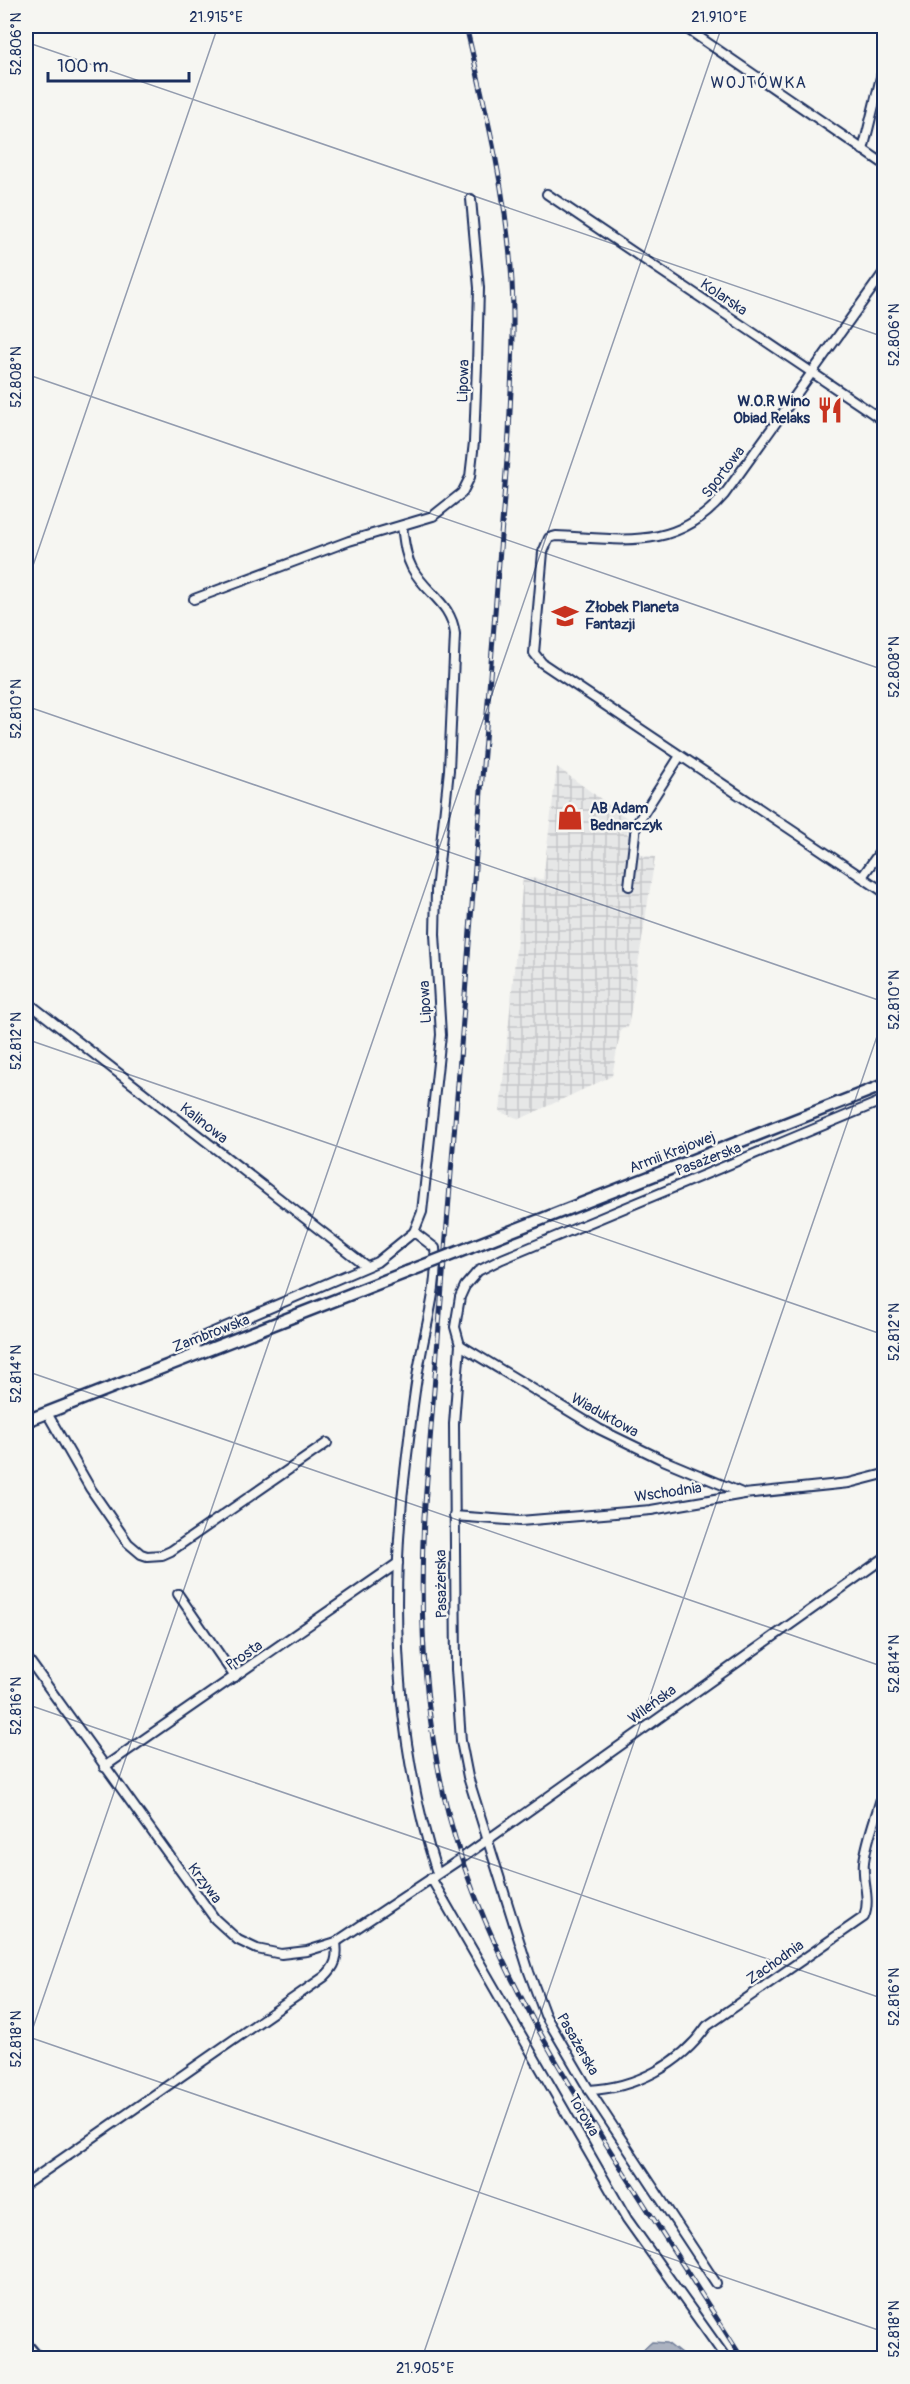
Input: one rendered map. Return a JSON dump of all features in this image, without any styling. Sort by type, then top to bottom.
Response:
[{"type":"main road","name":"Armii Krajowej","points":[[407,1272],[885,1085]]},
{"type":"main road","name":"Zambrowska","points":[[26,1421],[407,1272]]},
{"type":"street","points":[[683,26],[885,164]]},
{"type":"street","points":[[875,26],[885,30]]},
{"type":"street","points":[[863,150],[885,65]]},
{"type":"street","name":"Kolarska","points":[[547,194],[885,422]]},
{"type":"street","name":"Lipowa","points":[[194,599],[349,541],[433,516],[462,492],[470,477],[474,442],[479,288],[471,200]]},
{"type":"street","name":"Sportowa","points":[[680,756],[536,658],[534,653],[543,552],[549,538],[556,536],[640,540],[662,537],[694,523],[724,495],[885,272]]},
{"type":"street","name":"Lipowa","points":[[402,526],[405,551],[412,568],[453,617],[455,634],[449,770],[436,891],[435,934],[441,1035],[422,1212],[414,1232]]},
{"type":"street","points":[[630,886],[636,825],[680,756],[885,892]]},
{"type":"street","points":[[862,877],[885,846]]},
{"type":"street","name":"Kalinowa","points":[[26,1001],[366,1266]]},
{"type":"street","name":"Pasażerska","points":[[716,2283],[589,2090],[545,2015],[522,1952],[468,1777],[461,1741],[456,1669],[455,1415],[460,1345],[455,1327],[460,1297],[465,1286],[478,1271],[564,1231],[885,1100]]},
{"type":"street","points":[[194,1355],[197,1339],[377,1262],[414,1232]]},
{"type":"street","name":"Torowa","points":[[414,1232],[435,1248],[437,1266],[419,1363],[407,1455],[398,1563],[400,1695],[434,1876],[627,2219],[726,2358]]},
{"type":"street","name":"Wiaduktowa","points":[[460,1345],[599,1429],[663,1461],[744,1494]]},
{"type":"street","points":[[47,1413],[90,1488],[128,1543],[141,1554],[154,1557],[171,1551],[327,1443]]},
{"type":"street","name":"Wschodnia","points":[[454,1516],[520,1521],[651,1509],[744,1494],[849,1483],[885,1474]]},
{"type":"street","name":"Wileńska","points":[[434,1876],[885,1558]]},
{"type":"street","name":"Prosta","points":[[104,1767],[398,1563]]},
{"type":"street","points":[[178,1594],[235,1677]]},
{"type":"street","name":"Krzywa","points":[[26,1656],[197,1897],[215,1919],[238,1940],[257,1949],[281,1954],[336,1942],[434,1876]]},
{"type":"street","name":"Zachodnia","points":[[589,2090],[609,2089],[636,2082],[664,2066],[697,2040],[707,2026],[864,1917],[868,1907],[864,1885],[864,1861],[885,1788]]},
{"type":"street","points":[[26,2184],[324,1977],[332,1969],[338,1957],[336,1942]]},
{"type":"street","points":[[26,2344],[38,2358]]},
{"type":"shaded area","points":[[557,767],[631,821],[627,833],[641,855],[655,857],[628,1028],[621,1029],[612,1076],[520,1119],[500,1112],[523,878],[543,879]]},
{"type":"shaded area","points":[[652,2342],[667,2343],[686,2358],[634,2358]]},
{"type":"railway","points":[[466,26],[495,153],[506,217],[512,282],[513,339],[509,434],[424,1517],[422,1604],[432,1733],[449,1818],[462,1860],[494,1942],[513,1981],[577,2096],[742,2358]]},
{"type":"place","name":"W.O.R Wino Obiad Relaks","points":[[830,410]]},
{"type":"place","name":"Żłobek Planeta Fantazji","points":[[565,616]]},
{"type":"place","name":"AB Adam Bednarczyk","points":[[570,817]]},
{"type":"district","name":"WOJTÓWKA","points":[[759,82]]}]
